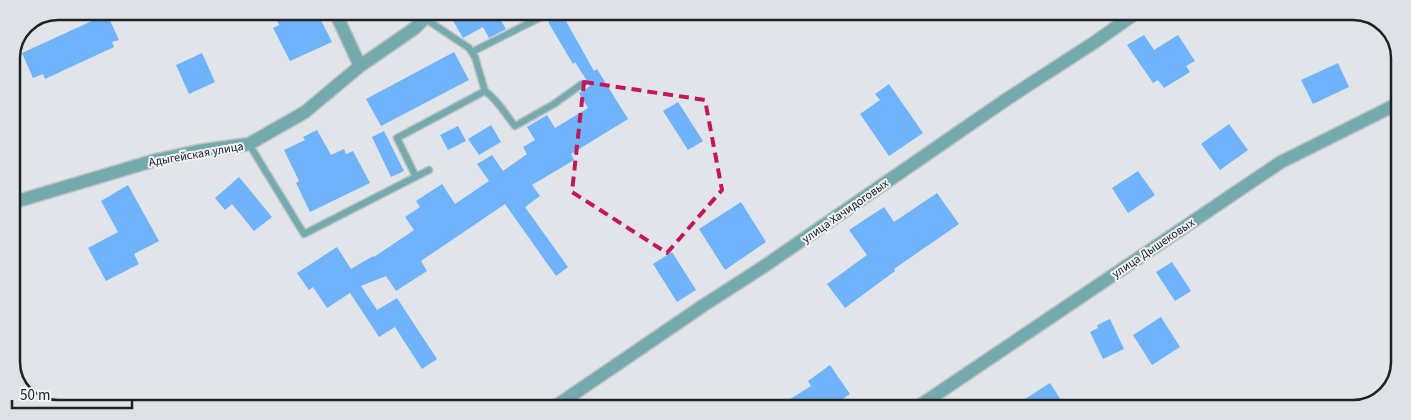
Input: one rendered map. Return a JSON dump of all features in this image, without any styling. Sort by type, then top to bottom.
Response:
[{"type":"street","points":[[340,20],[360,66]]},
{"type":"street","name":"Адыгейская улица","points":[[20,200],[156,160],[249,144],[305,112],[360,66],[415,28],[423,20]]},
{"type":"street","name":"улица Хачидоговых","points":[[565,400],[1126,20]]},
{"type":"street","name":"улица Дышековых","points":[[928,400],[1281,162],[1391,107]]},
{"type":"lane","points":[[434,20],[470,48],[485,91],[494,98],[515,126],[554,104],[582,84]]},
{"type":"lane","points":[[472,52],[535,20]]},
{"type":"lane","points":[[416,177],[397,138],[485,91]]},
{"type":"lane","points":[[249,144],[304,234],[428,170]]},
{"type":"highlighted area","points":[[584,82],[705,100],[722,190],[667,253],[572,192]]},
{"type":"building","points":[[94,20],[110,20],[119,40],[112,42],[114,47],[45,79],[43,74],[33,78],[22,53]]},
{"type":"building","points":[[277,20],[321,20],[332,42],[290,61],[273,28],[279,25]]},
{"type":"building","points":[[453,20],[501,20],[506,29],[489,38],[483,27],[463,38]]},
{"type":"building","points":[[552,20],[565,20],[594,71],[597,69],[628,119],[571,154],[574,160],[532,185],[540,196],[525,207],[568,267],[556,276],[505,204],[421,261],[427,271],[396,291],[386,276],[361,286],[377,310],[397,298],[437,359],[422,369],[395,327],[379,337],[350,293],[327,308],[313,287],[309,290],[297,273],[337,247],[351,269],[374,257],[414,230],[405,217],[420,207],[416,201],[442,184],[455,204],[489,181],[477,164],[492,155],[503,171],[527,154],[523,147],[535,140],[527,127],[547,115],[555,128],[588,108],[579,93],[590,86],[575,62],[573,64],[548,22]]},
{"type":"building","points":[[1144,35],[1154,50],[1178,35],[1195,61],[1186,66],[1190,72],[1164,88],[1158,80],[1153,83],[1127,45]]},
{"type":"building","points":[[454,52],[469,80],[381,126],[366,99]]},
{"type":"building","points":[[202,53],[215,82],[189,94],[176,65]]},
{"type":"building","points":[[1338,63],[1349,87],[1313,104],[1301,80]]},
{"type":"building","points":[[889,84],[923,133],[889,156],[860,114],[880,100],[875,94]]},
{"type":"building","points":[[678,102],[703,141],[688,150],[663,111]]},
{"type":"building","points":[[1229,124],[1248,150],[1220,170],[1201,144]]},
{"type":"building","points":[[491,125],[501,142],[479,155],[468,139]]},
{"type":"building","points":[[458,126],[466,141],[448,150],[440,135]]},
{"type":"building","points":[[317,130],[331,155],[344,149],[346,154],[353,151],[370,183],[310,212],[296,183],[299,181],[284,150],[305,140],[303,137]]},
{"type":"building","points":[[384,131],[404,171],[391,177],[372,137]]},
{"type":"building","points":[[1138,171],[1155,195],[1128,213],[1112,188]]},
{"type":"building","points":[[239,177],[272,217],[254,231],[232,204],[225,210],[215,198]]},
{"type":"building","points":[[128,185],[159,241],[134,254],[139,264],[106,281],[88,248],[118,232],[101,201]]},
{"type":"building","points":[[937,193],[959,224],[894,269],[895,271],[845,308],[827,284],[867,255],[849,230],[884,207],[894,222]]},
{"type":"building","points":[[741,202],[766,242],[725,270],[699,229]]},
{"type":"building","points":[[672,252],[696,290],[677,302],[653,264]]},
{"type":"building","points":[[1172,262],[1191,291],[1175,301],[1156,272]]},
{"type":"building","points":[[1161,317],[1180,347],[1152,365],[1133,335]]},
{"type":"building","points":[[1110,319],[1124,349],[1103,359],[1090,332],[1098,328],[1097,325]]},
{"type":"building","points":[[830,365],[850,394],[841,400],[789,400],[811,386],[808,381]]},
{"type":"building","points":[[1050,383],[1061,400],[1023,400]]}]
